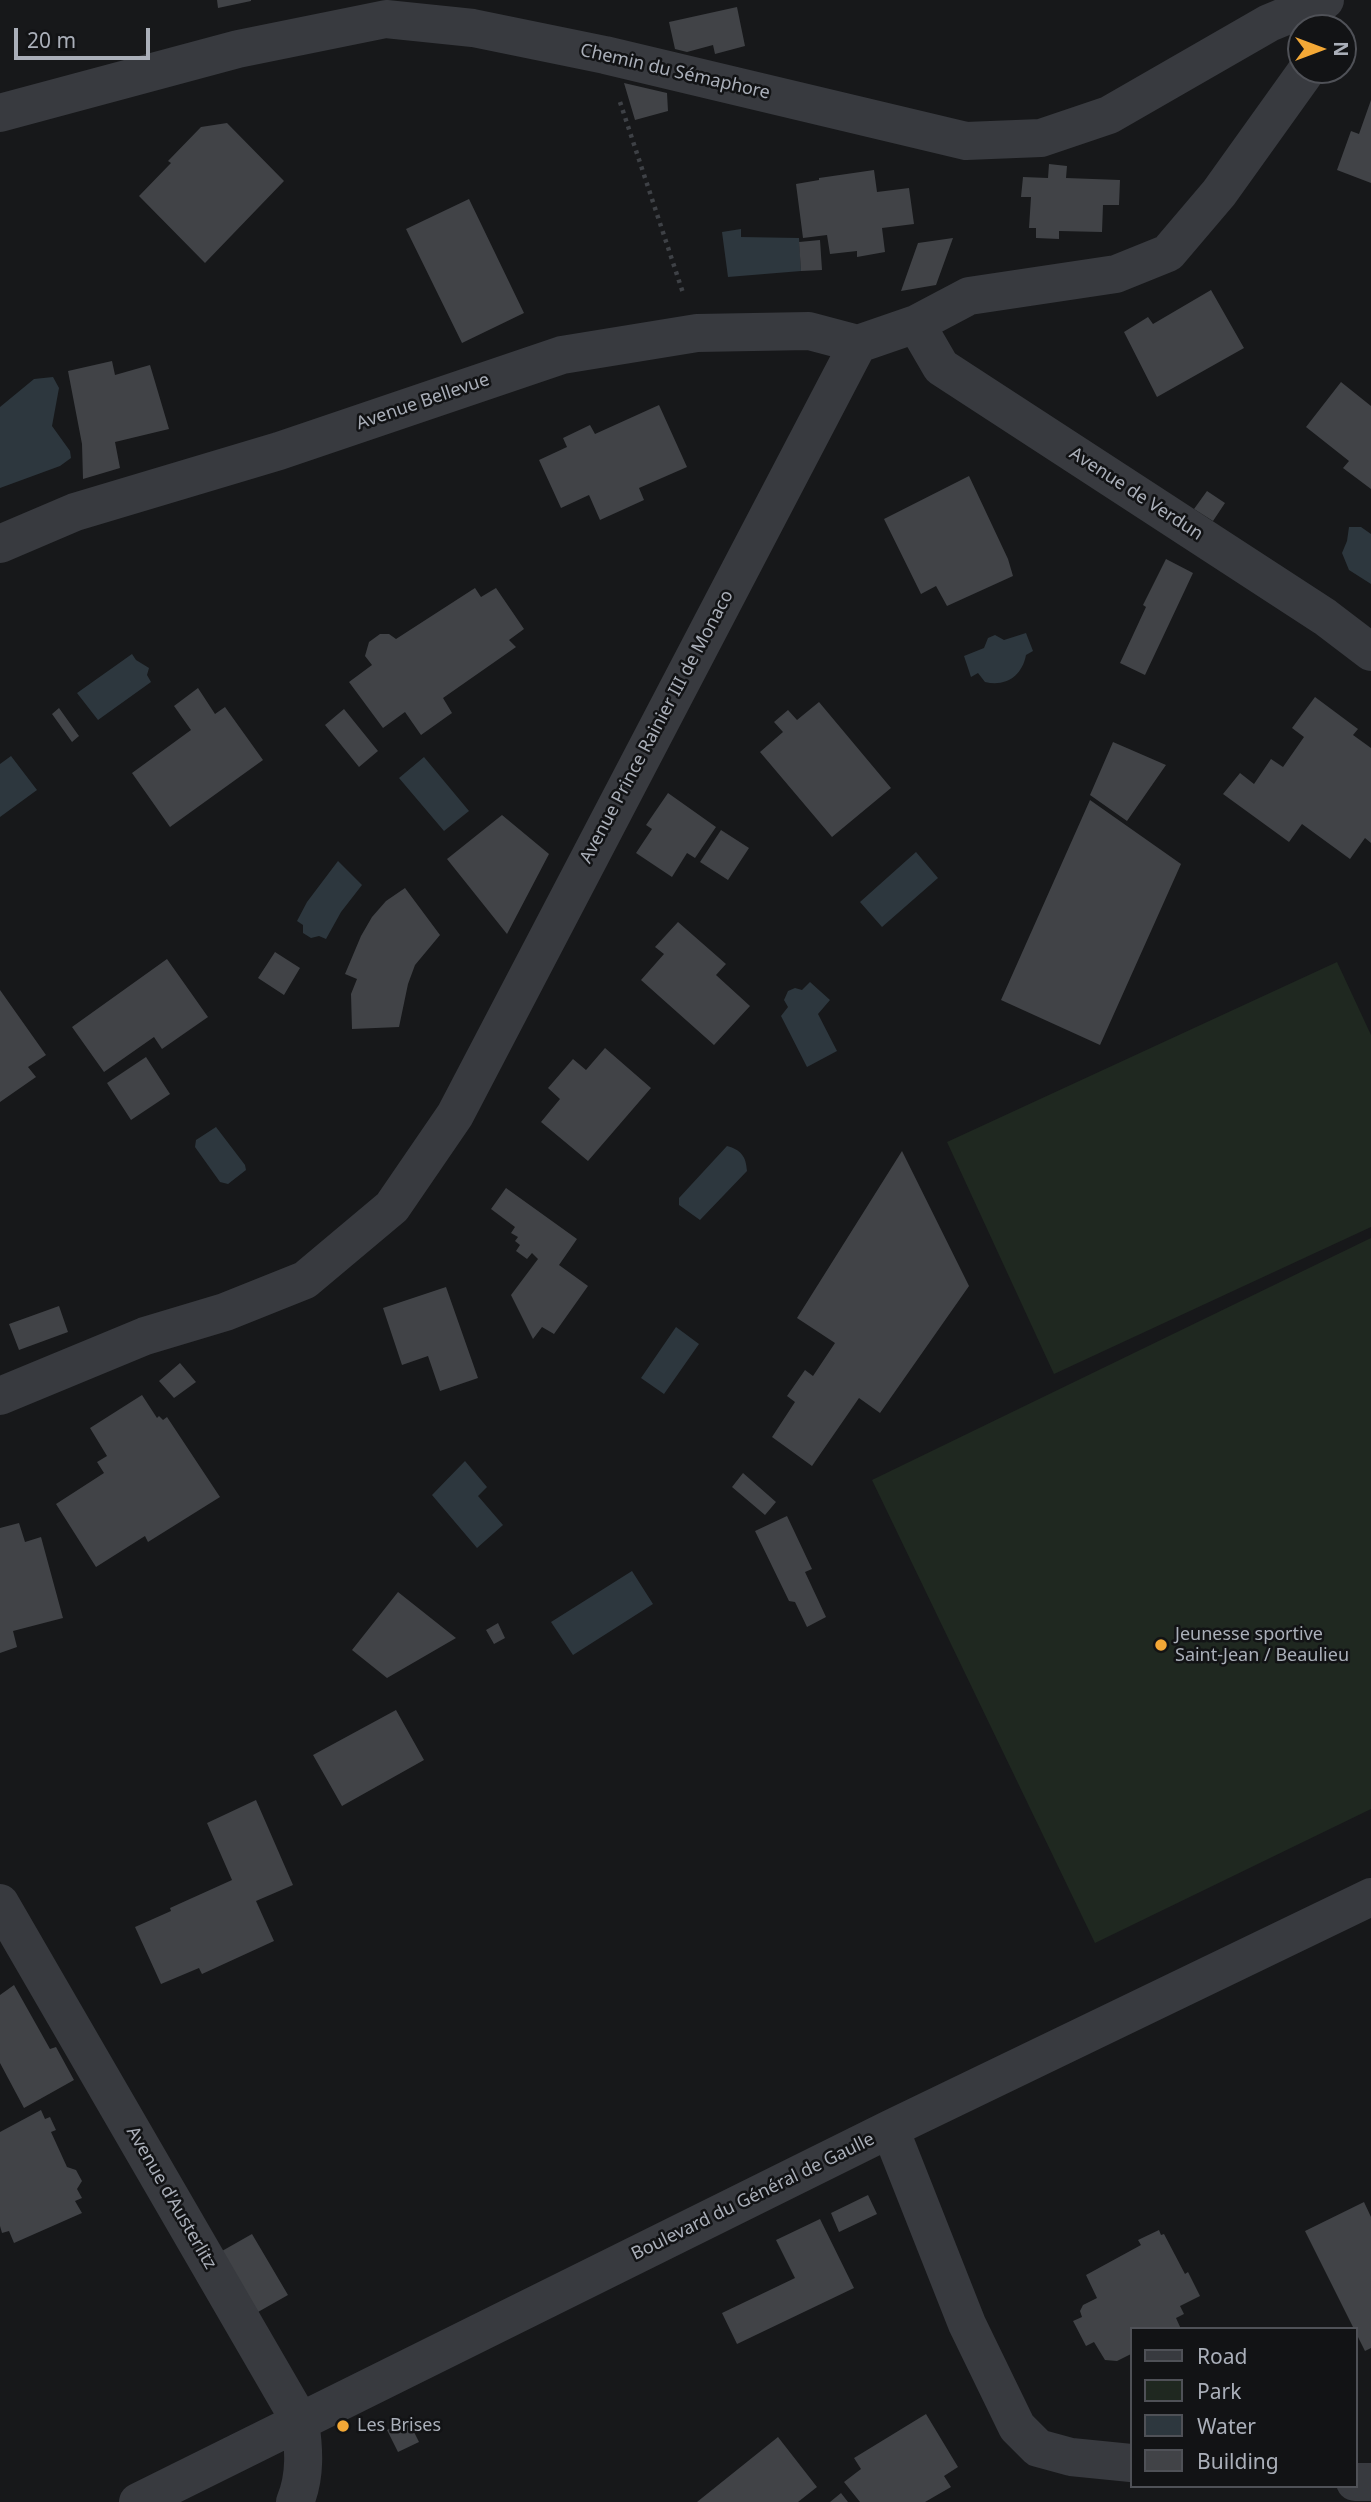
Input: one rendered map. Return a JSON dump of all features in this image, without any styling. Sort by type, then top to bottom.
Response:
[{"type":"street","name":"Chemin du Sémaphore","points":[[0,113],[238,49],[386,19],[473,28],[604,55],[966,141],[1041,138],[1108,115],[1269,23],[1321,10]]},
{"type":"street","points":[[858,344],[916,324],[969,296],[1116,274],[1168,253],[1220,193],[1297,84]]},
{"type":"street","name":"Avenue de Verdun","points":[[916,324],[940,367],[1325,617],[1371,652]]},
{"type":"street","name":"Avenue Bellevue","points":[[0,544],[75,512],[279,451],[562,355],[696,333],[809,331],[858,344]]},
{"type":"street","name":"Avenue Prince Rainier III de Monaco","points":[[0,1395],[145,1336],[225,1312],[305,1280],[392,1207],[455,1115],[858,344]]},
{"type":"street","name":"Boulevard du Général de Gaulle","points":[[138,2502],[890,2129],[1371,1896]]},
{"type":"street","name":"Avenue d'Austerlitz","points":[[0,1903],[300,2421],[304,2449],[301,2488],[295,2502]]},
{"type":"street","points":[[890,2129],[967,2324],[1017,2427],[1038,2448],[1070,2457],[1130,2463]]},
{"type":"path","points":[[604,55],[696,333]]},
{"type":"green space","points":[[1337,962],[1371,1035],[1371,1227],[1054,1374],[947,1142]]},
{"type":"green space","name":"Jeunesse sportive Saint-Jean / Beaulieu","points":[[1371,1238],[1371,1809],[1095,1943],[872,1480]]},
{"type":"water","points":[[741,229],[741,237],[799,238],[801,271],[728,277],[722,232]]},
{"type":"water","points":[[53,377],[59,388],[52,426],[70,451],[71,458],[60,466],[0,488],[0,407],[34,379]]},
{"type":"water","points":[[1349,527],[1361,527],[1371,534],[1371,584],[1349,570],[1342,553]]},
{"type":"water","points":[[1026,633],[1033,651],[1026,655],[1021,669],[1012,678],[993,683],[985,682],[978,673],[971,677],[964,656],[984,648],[988,638],[995,635],[1004,640]]},
{"type":"water","points":[[132,654],[149,668],[147,675],[151,682],[98,720],[77,693]]},
{"type":"water","points":[[11,756],[37,790],[0,817],[0,764]]},
{"type":"water","points":[[424,757],[469,811],[444,831],[399,778]]},
{"type":"water","points":[[916,852],[938,878],[882,927],[860,902]]},
{"type":"water","points":[[338,861],[362,885],[341,912],[326,939],[319,936],[311,938],[303,933],[303,925],[297,921],[307,902]]},
{"type":"water","points":[[810,982],[830,1000],[818,1014],[837,1051],[807,1067],[781,1016],[788,1007],[784,1000],[788,991],[795,988],[802,990]]},
{"type":"water","points":[[216,1127],[245,1165],[246,1170],[228,1184],[220,1182],[195,1147],[196,1140]]},
{"type":"water","points":[[727,1146],[742,1154],[747,1171],[700,1220],[679,1205],[679,1198]]},
{"type":"water","points":[[676,1327],[699,1344],[664,1394],[641,1378]]},
{"type":"water","points":[[465,1461],[487,1487],[478,1496],[503,1525],[477,1548],[432,1495]]},
{"type":"water","points":[[632,1571],[653,1604],[573,1655],[551,1622]]},
{"type":"building","points":[[217,0],[251,0],[251,1],[218,8]]},
{"type":"building","points":[[737,7],[745,46],[715,54],[713,45],[687,52],[675,49],[669,22]]},
{"type":"building","points":[[624,83],[667,93],[668,111],[635,120]]},
{"type":"building","points":[[1371,100],[1371,183],[1337,170],[1351,131],[1359,134]]},
{"type":"building","points":[[227,123],[284,181],[205,263],[139,196],[201,127]]},
{"type":"building","points":[[1049,164],[1067,166],[1066,178],[1120,180],[1119,205],[1103,205],[1102,232],[1059,231],[1059,239],[1036,238],[1036,228],[1029,228],[1031,197],[1021,197],[1023,177],[1048,178]]},
{"type":"building","points":[[874,170],[877,192],[909,188],[914,224],[882,228],[885,252],[857,257],[857,251],[830,254],[827,235],[803,238],[796,184]]},
{"type":"building","points":[[469,199],[524,313],[462,343],[406,229]]},
{"type":"building","points":[[953,238],[936,285],[901,291],[918,243]]},
{"type":"building","points":[[820,240],[822,270],[801,271],[799,242]]},
{"type":"building","points":[[1211,290],[1244,348],[1157,397],[1124,332],[1148,317],[1153,324]]},
{"type":"building","points":[[112,361],[115,375],[150,365],[169,429],[115,442],[120,468],[83,479],[82,444],[68,371]]},
{"type":"building","points":[[1341,382],[1371,406],[1371,489],[1343,468],[1349,461],[1306,427]]},
{"type":"building","points":[[659,405],[687,467],[639,488],[644,500],[600,520],[589,495],[561,508],[539,460],[567,447],[563,438],[590,425],[595,434]]},
{"type":"building","points":[[969,476],[1008,559],[1013,576],[947,606],[936,586],[921,594],[884,519]]},
{"type":"building","points":[[1207,491],[1225,503],[1213,521],[1194,509]]},
{"type":"building","points":[[1166,559],[1193,573],[1145,675],[1120,663],[1146,607],[1143,605]]},
{"type":"building","points":[[475,588],[481,597],[496,588],[524,629],[509,640],[516,647],[443,698],[452,713],[421,735],[405,712],[383,728],[349,682],[372,665],[365,656],[369,642],[380,634],[389,634],[396,639]]},
{"type":"building","points":[[198,688],[215,714],[225,707],[263,760],[170,827],[132,773],[191,730],[174,706]]},
{"type":"building","points":[[1315,697],[1358,729],[1353,735],[1371,748],[1371,843],[1365,838],[1350,859],[1302,824],[1289,842],[1223,794],[1240,773],[1254,784],[1271,759],[1283,767],[1304,737],[1292,728]]},
{"type":"building","points":[[819,702],[891,788],[832,837],[760,752],[783,732],[774,722],[788,710],[797,720]]},
{"type":"building","points":[[59,708],[79,736],[72,742],[52,714]]},
{"type":"building","points":[[344,709],[378,751],[359,767],[325,725]]},
{"type":"building","points":[[1113,742],[1166,765],[1127,821],[1090,795]]},
{"type":"building","points":[[668,793],[716,827],[695,858],[687,853],[672,877],[636,853],[652,829],[646,825]]},
{"type":"building","points":[[1090,800],[1181,864],[1100,1045],[1001,1000]]},
{"type":"building","points":[[502,815],[549,854],[507,934],[447,859]]},
{"type":"building","points":[[721,830],[749,848],[728,880],[700,862]]},
{"type":"building","points":[[405,888],[440,935],[415,965],[399,1027],[352,1029],[351,994],[357,979],[345,974],[372,917],[386,901]]},
{"type":"building","points":[[678,922],[726,964],[716,975],[750,1006],[714,1045],[641,980],[664,954],[655,947]]},
{"type":"building","points":[[275,952],[300,968],[284,995],[258,978]]},
{"type":"building","points":[[167,959],[208,1017],[162,1049],[154,1037],[104,1072],[72,1027]]},
{"type":"building","points":[[0,990],[46,1055],[28,1067],[36,1077],[0,1102]]},
{"type":"building","points":[[605,1048],[651,1088],[588,1161],[541,1122],[560,1099],[548,1088],[573,1059],[586,1070]]},
{"type":"building","points":[[146,1057],[170,1094],[131,1120],[107,1083]]},
{"type":"building","points":[[902,1151],[969,1286],[880,1413],[859,1398],[812,1466],[772,1437],[795,1402],[787,1396],[805,1370],[813,1376],[835,1343],[797,1318]]},
{"type":"building","points":[[506,1188],[577,1239],[559,1265],[588,1286],[554,1334],[542,1327],[533,1339],[511,1295],[538,1259],[532,1253],[527,1259],[516,1251],[520,1245],[515,1241],[518,1237],[511,1233],[515,1227],[491,1209]]},
{"type":"building","points":[[446,1287],[478,1378],[440,1391],[428,1356],[402,1365],[383,1308]]},
{"type":"building","points":[[59,1306],[68,1332],[19,1350],[9,1324]]},
{"type":"building","points":[[180,1363],[196,1382],[174,1398],[159,1381]]},
{"type":"building","points":[[142,1395],[157,1418],[159,1416],[163,1420],[167,1417],[220,1497],[148,1542],[145,1536],[96,1567],[56,1504],[104,1473],[97,1462],[107,1456],[90,1428]]},
{"type":"building","points":[[743,1473],[776,1502],[765,1515],[732,1487]]},
{"type":"building","points":[[787,1516],[812,1569],[805,1572],[826,1617],[807,1627],[795,1602],[789,1601],[755,1531]]},
{"type":"building","points":[[19,1523],[25,1542],[41,1537],[63,1618],[13,1631],[17,1647],[0,1653],[0,1528]]},
{"type":"building","points":[[398,1592],[456,1638],[387,1678],[352,1650]]},
{"type":"building","points":[[498,1623],[505,1638],[494,1644],[486,1630]]},
{"type":"building","points":[[396,1710],[424,1760],[342,1806],[313,1755]]},
{"type":"building","points":[[256,1800],[293,1885],[256,1901],[274,1941],[202,1974],[199,1968],[161,1984],[135,1927],[232,1880],[207,1823]]},
{"type":"building","points":[[14,1985],[50,2049],[56,2047],[74,2080],[24,2108],[0,2063],[0,1995]]},
{"type":"building","points":[[41,2110],[45,2119],[50,2117],[56,2130],[51,2132],[67,2167],[76,2170],[82,2181],[77,2189],[82,2198],[75,2201],[82,2213],[14,2243],[9,2231],[2,2233],[0,2226],[0,2132]]},
{"type":"building","points":[[868,2195],[877,2214],[839,2232],[831,2213]]},
{"type":"building","points":[[1364,2202],[1371,2217],[1371,2348],[1365,2351],[1357,2335],[1357,2327],[1353,2327],[1305,2231]]},
{"type":"building","points":[[820,2219],[854,2288],[737,2344],[722,2313],[795,2278],[776,2240]]},
{"type":"building","points":[[1159,2230],[1161,2235],[1164,2234],[1200,2296],[1180,2306],[1184,2314],[1176,2318],[1180,2327],[1130,2327],[1130,2354],[1117,2361],[1105,2360],[1094,2342],[1086,2346],[1073,2321],[1082,2317],[1080,2311],[1083,2305],[1097,2298],[1086,2275],[1141,2245],[1138,2240]]},
{"type":"building","points":[[252,2234],[288,2295],[258,2312],[222,2251]]},
{"type":"building","points":[[926,2414],[958,2467],[944,2476],[951,2487],[925,2502],[860,2502],[844,2482],[861,2469],[854,2458]]},
{"type":"building","points":[[408,2420],[419,2442],[398,2452],[387,2430]]},
{"type":"building","points":[[778,2437],[817,2487],[798,2502],[697,2502]]},
{"type":"building","points":[[841,2493],[848,2502],[830,2502]]},
{"type":"place","name":"Jeunesse sportive Saint-Jean / Beaulieu","points":[[1161,1645]]},
{"type":"place","name":"Les Brises","points":[[343,2426]]}]
